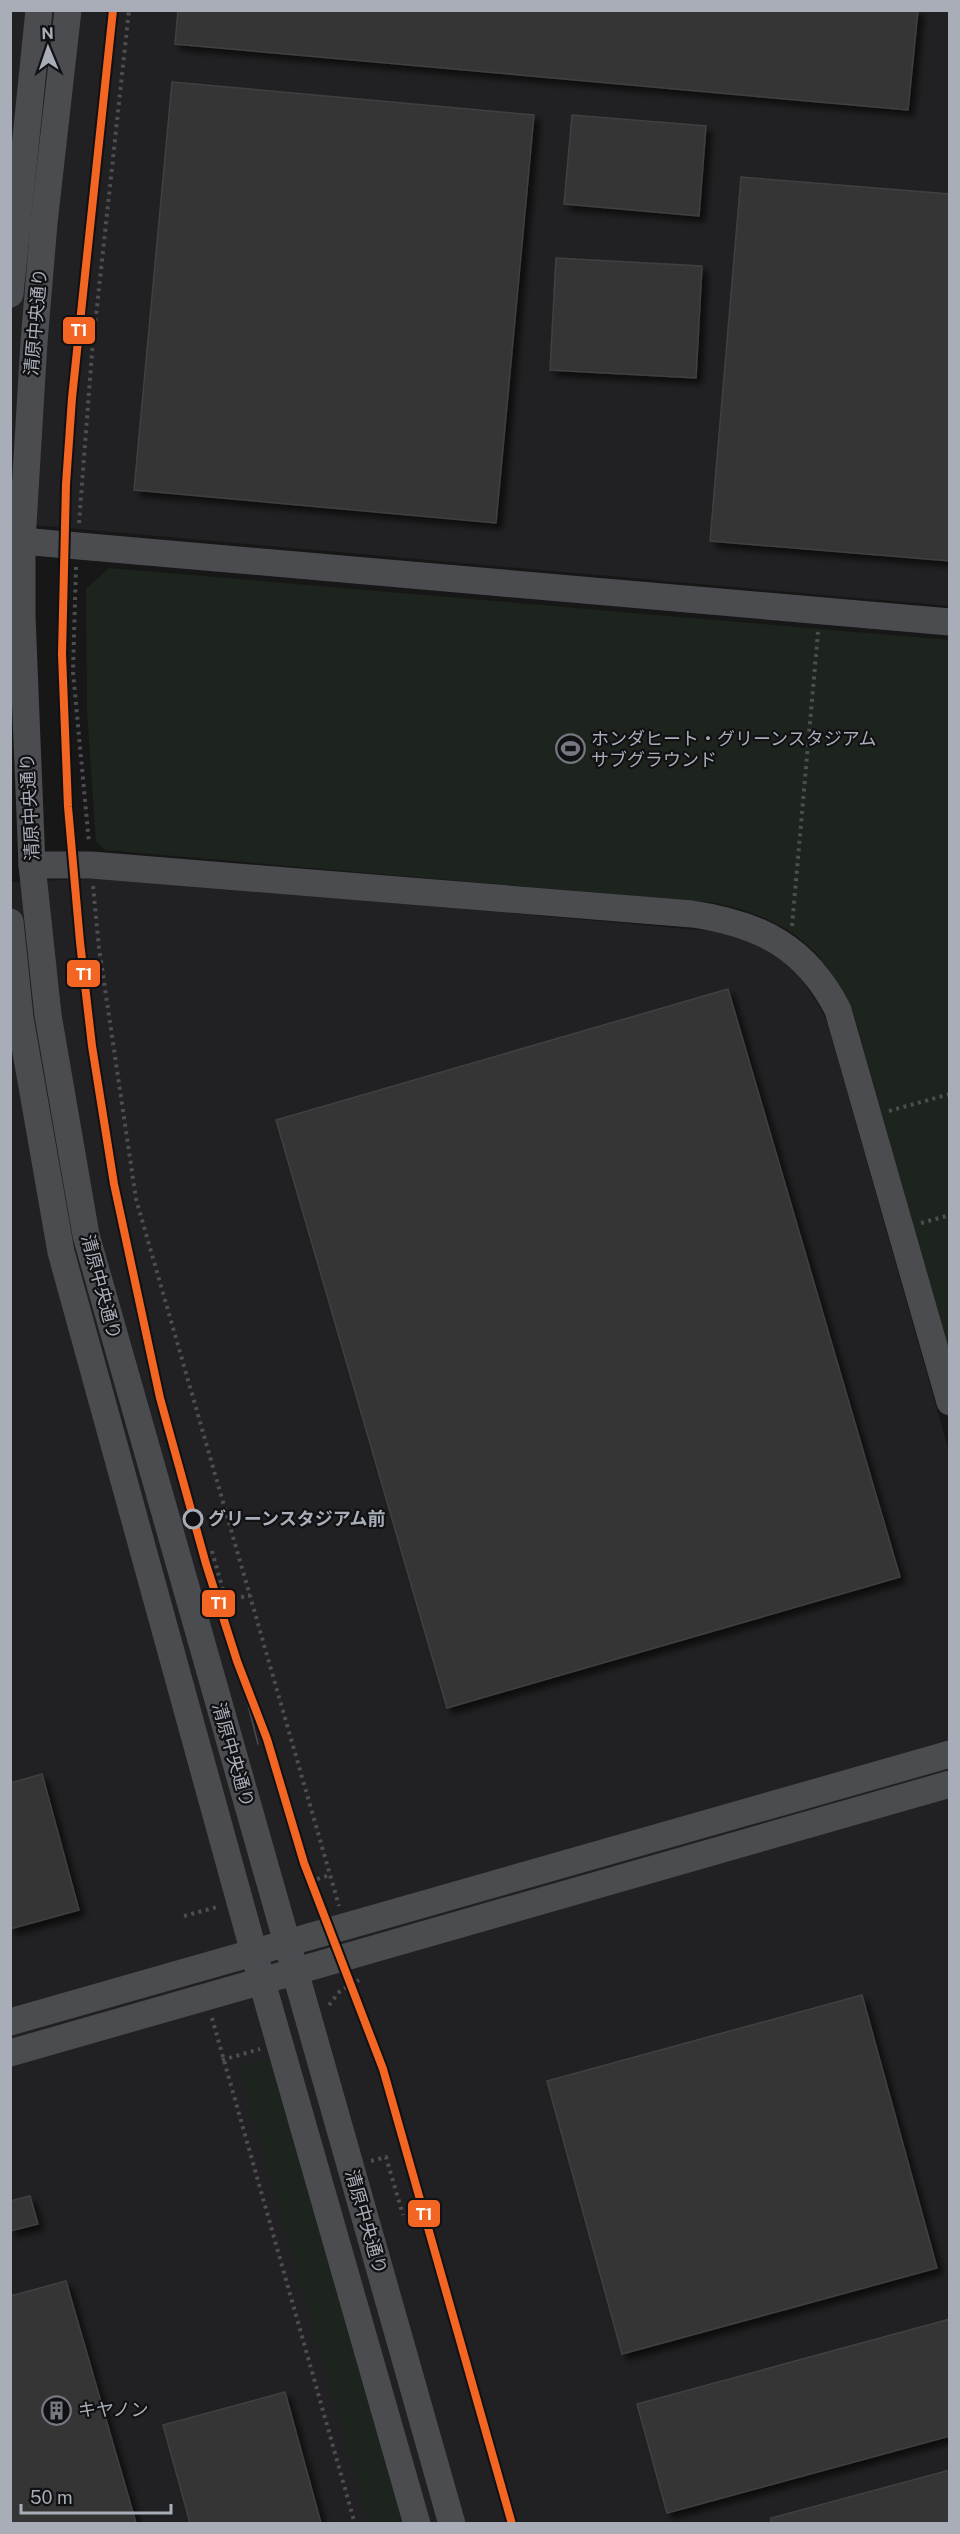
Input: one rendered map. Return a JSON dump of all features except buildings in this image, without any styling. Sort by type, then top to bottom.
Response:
[{"type":"street","name":"清原中央通り","points":[[10,294],[39,10]]},
{"type":"street","name":"清原中央通り","points":[[68,10],[43,235],[16,541],[32,865],[48,1015],[86,1235],[452,2523]]},
{"type":"street","points":[[16,541],[950,622]]},
{"type":"street","points":[[32,865],[91,865],[692,914],[720,918],[748,926],[776,939],[814,972],[838,1010],[950,1402]]},
{"type":"street","name":"清原中央通り","points":[[10,922],[20,1018],[61,1252],[262,1982],[417,2523]]},
{"type":"street","points":[[10,2022],[950,1754]]},
{"type":"street","points":[[10,2053],[950,1784]]},
{"type":"path","points":[[89,847],[73,672],[74,592],[92,353],[129,10]]},
{"type":"path","points":[[791,937],[819,625]]},
{"type":"path","points":[[93,882],[99,948],[136,1199],[340,1909]]},
{"type":"path","points":[[880,1113],[950,1094]]},
{"type":"path","points":[[912,1226],[950,1215]]},
{"type":"path","points":[[212,1551],[226,1601],[249,1595]]},
{"type":"path","points":[[317,1879],[330,1875]]},
{"type":"path","points":[[184,1916],[218,1906]]},
{"type":"path","points":[[212,2018],[222,2060],[355,2523]]},
{"type":"path","points":[[222,2060],[269,2046]]},
{"type":"path","points":[[367,2162],[386,2157],[403,2215]]},
{"type":"shaded area","points":[[10,11],[949,11],[949,606],[11,523]]},
{"type":"shaded area","points":[[109,568],[949,640],[949,1351],[854,1014],[830,971],[801,939],[783,927],[741,909],[716,903],[105,850],[96,841],[87,711],[86,589]]},
{"type":"shaded area","points":[[112,878],[721,932],[751,941],[778,956],[801,978],[821,1009],[828,1024],[949,1452],[949,2523],[11,2523],[10,882]]},
{"type":"shaded area","points":[[272,2058],[404,2523],[369,2523],[239,2067]]},
{"type":"tram line","points":[[237,1661],[258,1744]]},
{"type":"transit line","name":"T1","points":[[113,10],[72,398],[66,484],[62,654],[68,807],[92,1046],[114,1184],[160,1398],[206,1564],[237,1661],[267,1739],[304,1863],[383,2069],[512,2524]]},
{"type":"place","name":"ホンダヒート・グリーンスタジアム サブグラウンド","points":[[570,749]]},
{"type":"place","name":"グリーンスタジアム前","points":[[193,1519]]},
{"type":"place","name":"キヤノン","points":[[57,2410]]}]
